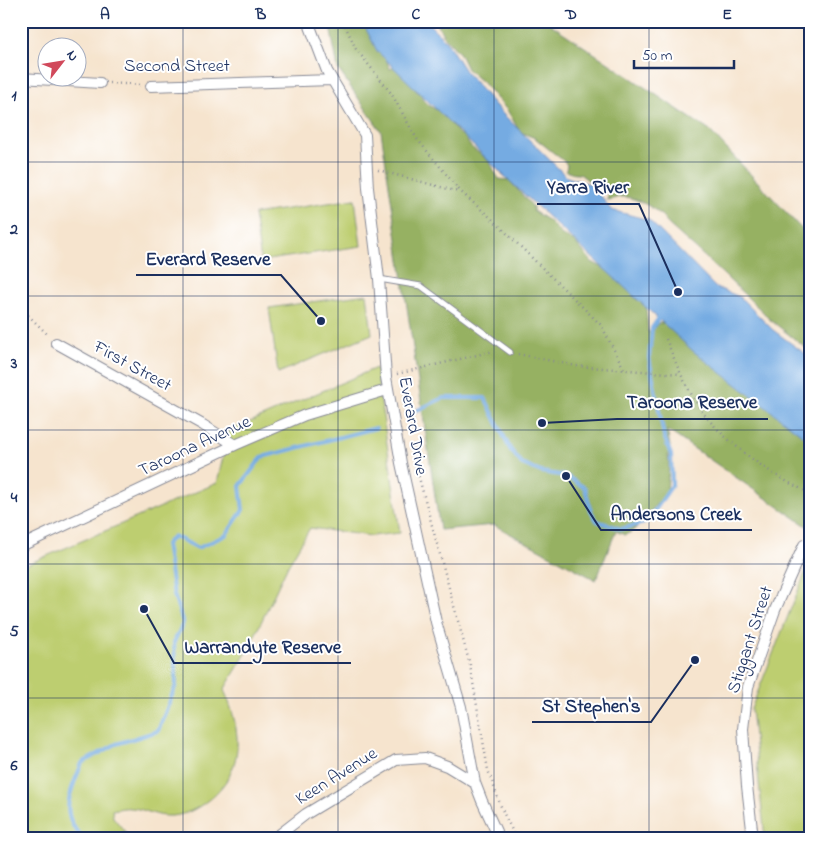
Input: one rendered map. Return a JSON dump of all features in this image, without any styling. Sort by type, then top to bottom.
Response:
[{"type":"street","name":"Everard Drive","points":[[308,21],[332,80],[365,135],[368,188],[379,279],[386,377],[401,462],[436,622],[461,707],[476,783],[499,838]]},
{"type":"street","name":"Second Street","points":[[21,78],[100,83]]},
{"type":"street","name":"Second Street","points":[[151,86],[332,80]]},
{"type":"street","name":"First Street","points":[[56,343],[203,425],[235,445]]},
{"type":"street","name":"Taroona Avenue","points":[[21,546],[235,445],[305,415],[388,390]]},
{"type":"street","name":"Stiggant Street","points":[[753,838],[743,729],[748,687],[775,610],[804,545]]},
{"type":"street","name":"Keen Avenue","points":[[275,838],[306,814],[396,760],[424,758],[446,766],[476,783]]},
{"type":"lane","points":[[379,279],[421,286],[507,350]]},
{"type":"path","points":[[342,21],[356,49],[391,93],[417,139],[461,192],[513,238],[601,325],[624,369]]},
{"type":"path","name":"Second Street","points":[[100,83],[151,86]]},
{"type":"path","points":[[368,168],[461,192]]},
{"type":"path","points":[[21,308],[56,343]]},
{"type":"path","points":[[666,339],[680,374],[702,411],[719,430],[756,462],[796,488],[811,493]]},
{"type":"path","points":[[386,377],[507,350],[576,366],[680,374]]},
{"type":"path","points":[[410,444],[470,665],[488,770],[503,812],[516,838]]},
{"type":"green space","points":[[329,21],[362,21],[374,43],[383,51],[390,69],[394,67],[416,87],[416,91],[421,94],[423,100],[443,114],[459,134],[465,136],[470,145],[486,158],[499,179],[509,180],[533,207],[533,211],[549,221],[562,235],[575,242],[592,262],[609,271],[637,300],[642,300],[646,307],[648,332],[652,333],[656,325],[664,323],[811,439],[811,529],[667,430],[670,446],[667,493],[644,521],[631,532],[625,535],[616,531],[596,580],[494,525],[440,530],[381,131],[338,69]]},
{"type":"green space","points":[[436,21],[546,21],[710,131],[811,239],[811,352],[768,318],[654,209],[640,201],[625,197],[607,200],[609,192],[606,187],[594,185],[580,174],[566,170],[567,165],[565,162],[535,138],[520,132],[507,110],[482,82],[467,69],[460,54],[443,35]]},
{"type":"green space","points":[[355,199],[361,246],[261,261],[254,214]]},
{"type":"green space","points":[[367,294],[372,334],[278,373],[269,308]]},
{"type":"green space","points":[[376,368],[400,533],[371,536],[310,528],[288,565],[248,650],[224,690],[234,720],[237,750],[229,777],[220,789],[199,807],[177,815],[166,816],[129,808],[112,810],[113,817],[130,838],[21,838],[21,567],[217,483],[229,431]]},
{"type":"green space","points":[[811,558],[811,838],[765,838],[751,709]]},
{"type":"water","points":[[362,21],[426,21],[446,41],[465,71],[502,113],[567,177],[593,185],[611,210],[649,220],[715,287],[740,297],[773,330],[811,358],[811,442],[693,351],[500,172],[377,51]]},
{"type":"waterway","points":[[407,415],[443,398],[485,398],[510,449],[522,464],[541,472],[566,476],[585,488],[591,511],[597,521],[621,529],[644,523],[672,485],[671,455],[664,436],[649,358],[652,328],[661,315]]},
{"type":"waterway","points":[[83,838],[75,829],[68,811],[71,793],[82,763],[116,744],[158,731],[176,685],[174,642],[183,623],[174,595],[166,544],[174,536],[198,548],[226,535],[243,510],[240,486],[262,457],[376,428]]},
{"type":"place","name":"Yarra River","points":[[678,292]]},
{"type":"place","name":"Everard Reserve","points":[[321,321]]},
{"type":"place","name":"Taroona Reserve","points":[[542,423]]},
{"type":"place","name":"Andersons Creek","points":[[566,476]]},
{"type":"place","name":"Warrandyte Reserve","points":[[144,609]]},
{"type":"place","name":"St Stephen's","points":[[695,660]]}]
